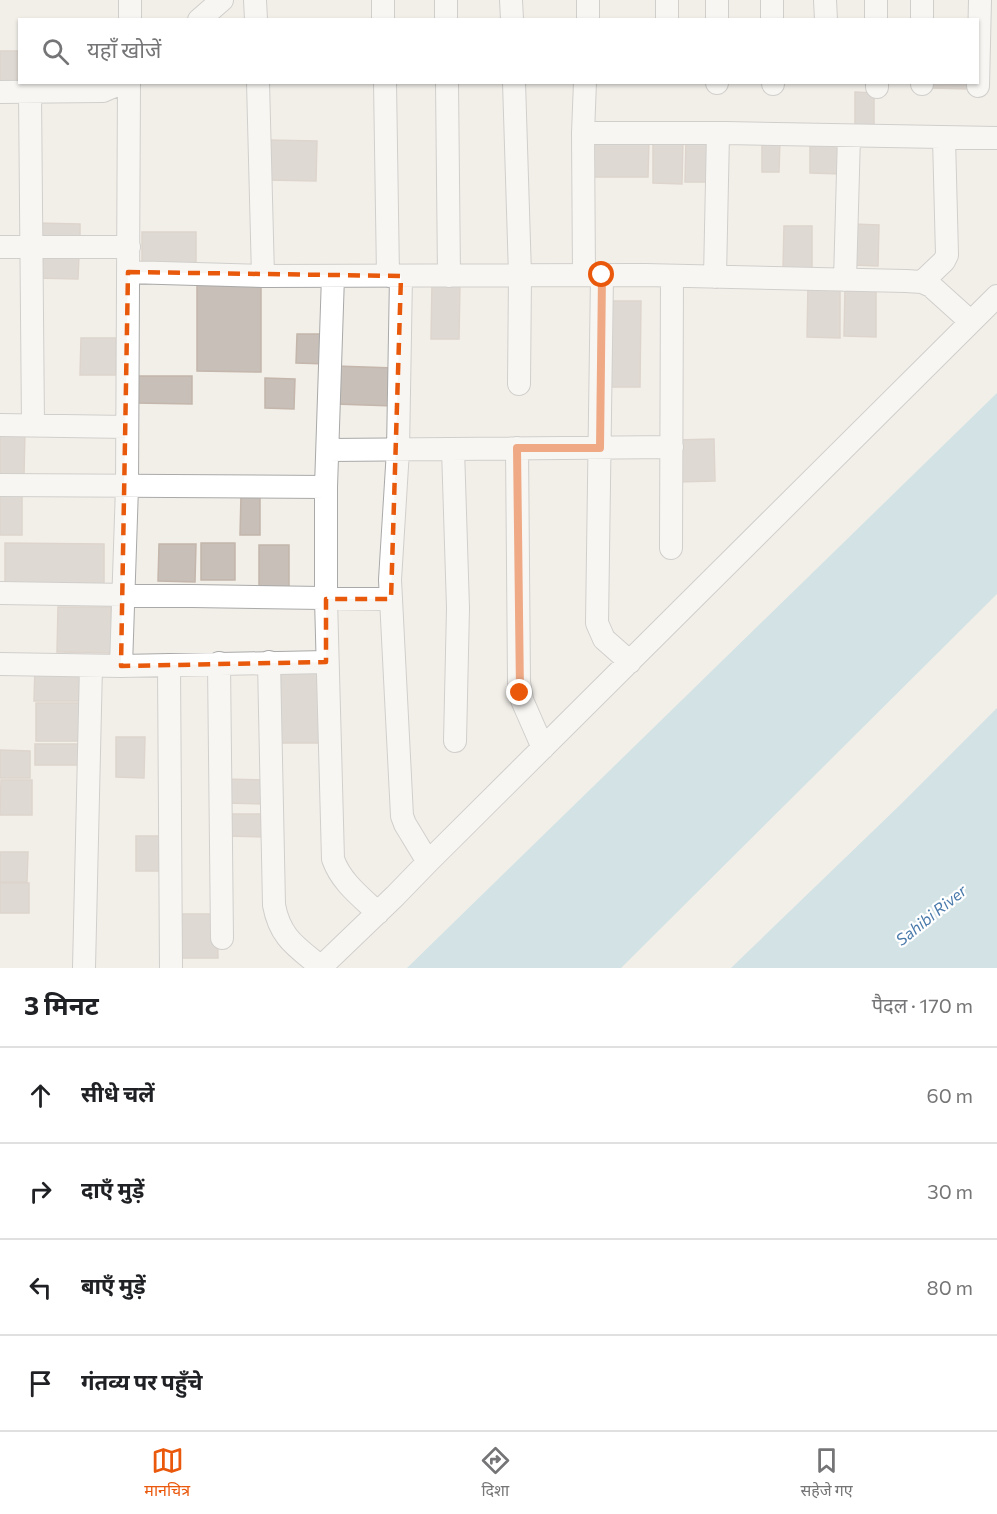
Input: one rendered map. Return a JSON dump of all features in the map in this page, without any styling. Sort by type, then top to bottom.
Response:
[{"type":"street","points":[[130,0],[130,18]]},
{"type":"street","points":[[201,18],[222,0]]},
{"type":"street","points":[[255,0],[256,18]]},
{"type":"street","points":[[383,0],[383,18]]},
{"type":"street","points":[[446,0],[446,18]]},
{"type":"street","points":[[511,0],[512,18]]},
{"type":"street","points":[[588,0],[588,18]]},
{"type":"street","points":[[667,0],[667,18]]},
{"type":"street","points":[[717,0],[717,18]]},
{"type":"street","points":[[772,0],[772,18]]},
{"type":"street","points":[[825,0],[826,18]]},
{"type":"street","points":[[876,0],[876,18]]},
{"type":"street","points":[[922,0],[922,18]]},
{"type":"street","points":[[979,43],[980,0]]},
{"type":"street","points":[[0,92],[103,91],[119,84]]},
{"type":"street","points":[[121,666],[127,487],[129,84]]},
{"type":"street","points":[[258,84],[263,276]]},
{"type":"street","points":[[384,84],[394,276],[398,450],[390,580],[402,816],[428,862]]},
{"type":"street","points":[[447,84],[449,276]]},
{"type":"street","points":[[514,84],[520,275],[519,384]]},
{"type":"street","points":[[585,84],[583,133],[593,275],[600,448],[597,624],[604,639],[630,662]]},
{"type":"street","points":[[30,92],[33,425]]},
{"type":"street","points":[[583,133],[997,138]]},
{"type":"street","points":[[715,277],[718,133]]},
{"type":"street","points":[[845,280],[849,136]]},
{"type":"street","points":[[922,282],[944,261],[947,255],[944,138]]},
{"type":"street","points":[[0,247],[129,247]]},
{"type":"street","points":[[128,272],[263,276],[593,275],[922,282],[931,286],[971,322]]},
{"type":"street","points":[[333,276],[326,487],[326,662],[333,859],[343,879],[378,913]]},
{"type":"street","points":[[671,548],[672,276]]},
{"type":"street","points":[[269,662],[276,917],[287,939],[320,968],[378,913],[997,296]]},
{"type":"street","points":[[0,425],[127,427]]},
{"type":"street","points":[[328,450],[672,447]]},
{"type":"street","points":[[517,448],[519,682],[522,700],[543,748]]},
{"type":"street","points":[[453,449],[458,608],[455,741]]},
{"type":"street","points":[[0,485],[326,487]]},
{"type":"street","points":[[0,593],[391,600]]},
{"type":"street","points":[[0,664],[121,666],[326,662]]},
{"type":"street","points":[[219,663],[222,938]]},
{"type":"street","points":[[169,665],[171,968]]},
{"type":"street","points":[[84,968],[91,666]]},
{"type":"highlighted area","points":[[128,272],[401,276],[391,599],[326,599],[326,662],[121,666]]},
{"type":"water","points":[[997,393],[997,594],[621,968],[407,968]]},
{"type":"water","name":"Sahibi River","points":[[997,708],[997,968],[731,968],[899,806]]},
{"type":"building","points":[[0,51],[18,51],[18,82],[0,82]]},
{"type":"building","points":[[931,84],[967,84],[967,89],[931,88]]},
{"type":"building","points":[[855,92],[874,93],[874,129],[855,128]]},
{"type":"building","points":[[686,139],[715,140],[714,182],[685,182]]},
{"type":"building","points":[[762,139],[780,139],[779,172],[762,172]]},
{"type":"building","points":[[810,139],[841,140],[841,174],[810,173]]},
{"type":"building","points":[[267,140],[317,141],[316,181],[266,180]]},
{"type":"building","points":[[594,140],[649,140],[648,177],[593,177]]},
{"type":"building","points":[[653,140],[683,140],[682,184],[653,183]]},
{"type":"building","points":[[37,223],[80,224],[80,244],[36,243]]},
{"type":"building","points":[[853,224],[879,225],[878,266],[853,265]]},
{"type":"building","points":[[784,226],[812,226],[812,268],[783,268]]},
{"type":"building","points":[[142,232],[196,232],[196,263],[142,262]]},
{"type":"building","points":[[36,254],[79,255],[78,279],[35,278]]},
{"type":"building","points":[[197,282],[261,282],[261,372],[197,371]]},
{"type":"building","points":[[432,282],[460,282],[459,339],[431,339]]},
{"type":"building","points":[[808,284],[840,285],[840,338],[807,337]]},
{"type":"building","points":[[845,286],[876,287],[876,337],[844,336]]},
{"type":"building","points":[[605,301],[641,301],[640,387],[604,387]]},
{"type":"building","points":[[297,334],[328,334],[327,364],[296,363]]},
{"type":"building","points":[[81,338],[116,338],[116,375],[80,375]]},
{"type":"building","points":[[336,366],[394,368],[393,406],[335,404]]},
{"type":"building","points":[[136,376],[192,376],[192,404],[136,403]]},
{"type":"building","points":[[265,378],[295,379],[294,409],[265,408]]},
{"type":"building","points":[[0,431],[25,431],[24,476],[0,476]]},
{"type":"building","points":[[714,439],[715,481],[677,482],[676,440]]},
{"type":"building","points":[[0,492],[22,493],[22,535],[0,535]]},
{"type":"building","points":[[241,494],[260,494],[260,535],[240,535]]},
{"type":"building","points":[[5,543],[104,544],[104,591],[5,590]]},
{"type":"building","points":[[201,543],[235,543],[235,580],[201,580]]},
{"type":"building","points":[[159,544],[196,544],[195,582],[158,581]]},
{"type":"building","points":[[259,545],[289,545],[289,593],[259,593]]},
{"type":"building","points":[[58,607],[111,607],[111,653],[57,652]]},
{"type":"building","points":[[35,667],[84,668],[83,701],[34,701]]},
{"type":"building","points":[[281,671],[324,671],[323,743],[281,743]]},
{"type":"building","points":[[36,703],[83,703],[83,741],[36,741]]},
{"type":"building","points":[[116,737],[145,737],[144,778],[116,777]]},
{"type":"building","points":[[35,744],[83,744],[83,765],[35,765]]},
{"type":"building","points":[[0,750],[30,751],[30,778],[0,778]]},
{"type":"building","points":[[225,779],[265,780],[265,804],[225,803]]},
{"type":"building","points":[[1,780],[32,780],[32,815],[0,815]]},
{"type":"building","points":[[226,814],[267,814],[266,837],[226,836]]},
{"type":"building","points":[[136,836],[163,836],[162,871],[136,871]]},
{"type":"building","points":[[0,852],[28,852],[27,882],[0,882]]},
{"type":"building","points":[[0,883],[29,883],[29,913],[0,913]]},
{"type":"building","points":[[176,914],[217,914],[218,958],[176,958]]},
{"type":"route","points":[[520,693],[517,448],[600,448],[602,275]]}]
